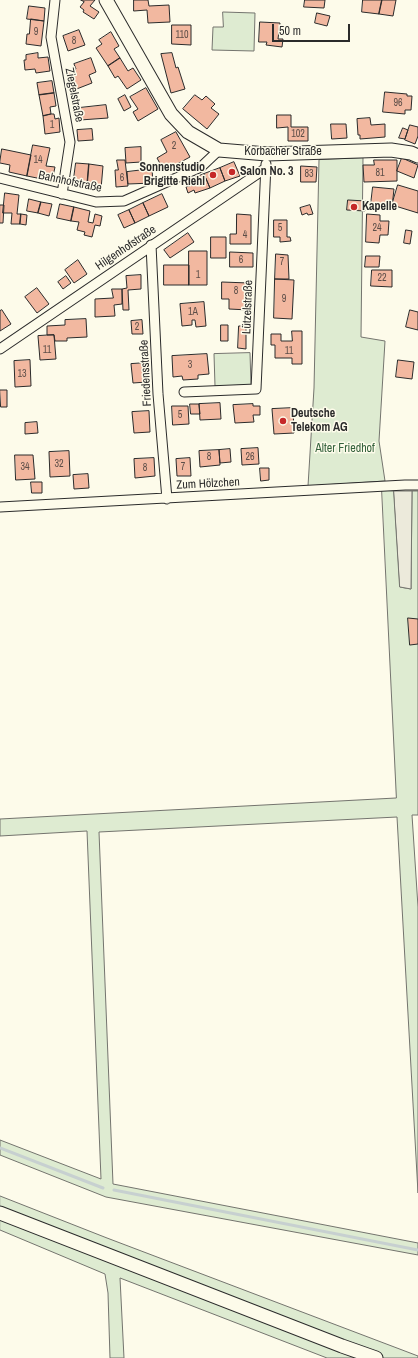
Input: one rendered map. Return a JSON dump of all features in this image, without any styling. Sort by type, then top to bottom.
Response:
[{"type":"main road","name":"Korbacher Straße","points":[[106,0],[171,114],[188,132],[219,150],[267,154],[391,150],[411,153],[418,156]]},
{"type":"main road","points":[[0,1213],[376,1358]]},
{"type":"street","name":"Ziegelstraße","points":[[54,0],[51,37],[70,142],[62,194]]},
{"type":"street","name":"Bahnhofstraße","points":[[0,178],[96,202],[124,201],[201,167],[219,150]]},
{"type":"street","name":"Lützelstraße","points":[[184,392],[256,389],[267,154]]},
{"type":"street","name":"Hilgenhofstraße","points":[[0,349],[266,168]]},
{"type":"street","name":"Friedensstraße","points":[[151,246],[158,394],[167,499]]},
{"type":"street","name":"Zum Hölzchen","points":[[0,508],[418,485]]},
{"type":"green space","points":[[223,12],[255,13],[254,51],[212,50],[213,27],[223,27]]},
{"type":"green space","name":"Alter Friedhof","points":[[363,158],[361,337],[385,341],[379,441],[385,481],[308,486],[314,388],[319,160]]},
{"type":"green space","points":[[250,353],[251,385],[215,386],[214,354]]},
{"type":"green space","points":[[382,490],[394,491],[400,587],[411,589],[412,491],[418,491],[418,815],[412,815],[418,907],[418,1193],[397,817],[99,832],[113,1184],[418,1243],[418,1255],[106,1197],[0,1155],[0,1140],[101,1179],[87,831],[0,836],[0,819],[396,798]]},
{"type":"green space","points":[[0,1196],[418,1356],[418,1358],[327,1358],[120,1278],[124,1358],[110,1358],[108,1293],[105,1274],[0,1230]]},
{"type":"shaded area","points":[[394,491],[412,491],[411,589],[400,587]]},
{"type":"building","points":[[81,0],[95,0],[90,6],[99,12],[94,19],[83,12],[84,10],[80,7],[84,2]]},
{"type":"building","points":[[134,0],[148,0],[149,6],[169,5],[170,22],[148,23],[147,10],[134,11]]},
{"type":"building","points":[[305,0],[325,0],[324,8],[304,7]]},
{"type":"building","points":[[363,0],[382,0],[379,14],[362,12]]},
{"type":"building","points":[[382,0],[396,0],[393,16],[379,14]]},
{"type":"building","points":[[29,6],[45,8],[44,21],[27,19]]},
{"type":"building","points":[[317,13],[330,16],[327,26],[315,23]]},
{"type":"building","points":[[31,19],[44,21],[41,46],[26,44]]},
{"type":"building","points":[[260,22],[280,23],[278,39],[283,39],[282,47],[266,45],[267,42],[259,42]]},
{"type":"building","points":[[172,25],[191,25],[191,45],[172,44]]},
{"type":"building","points":[[79,30],[85,45],[68,51],[63,36]]},
{"type":"building","points":[[111,32],[119,46],[114,49],[120,58],[108,66],[96,48],[102,44],[99,40]]},
{"type":"building","points":[[38,53],[38,58],[48,57],[50,71],[36,73],[35,69],[25,70],[24,60],[26,60],[26,55]]},
{"type":"building","points":[[172,53],[176,68],[178,67],[185,89],[171,93],[161,54]]},
{"type":"building","points":[[91,58],[96,72],[89,75],[92,83],[74,90],[67,72],[76,69],[74,64]]},
{"type":"building","points":[[120,58],[128,71],[133,68],[141,80],[127,89],[118,76],[115,78],[108,66]]},
{"type":"building","points":[[52,81],[54,93],[39,95],[37,83]]},
{"type":"building","points":[[146,88],[158,109],[138,121],[133,112],[138,109],[130,97]]},
{"type":"building","points":[[385,92],[407,94],[407,96],[412,96],[411,110],[405,110],[405,114],[383,112]]},
{"type":"building","points":[[54,93],[56,106],[50,107],[51,114],[43,116],[39,95]]},
{"type":"building","points":[[125,95],[131,107],[124,111],[118,99]]},
{"type":"building","points":[[195,95],[202,100],[206,96],[215,104],[211,108],[219,114],[207,129],[183,109]]},
{"type":"building","points":[[106,105],[108,118],[80,120],[79,108]]},
{"type":"building","points":[[54,114],[55,119],[59,118],[60,132],[45,134],[43,116]]},
{"type":"building","points":[[277,115],[291,115],[291,127],[308,127],[308,141],[288,141],[288,127],[277,128]]},
{"type":"building","points":[[370,118],[371,125],[385,124],[385,137],[360,139],[360,135],[358,135],[357,119]]},
{"type":"building","points":[[331,124],[346,124],[347,138],[332,139]]},
{"type":"building","points":[[410,125],[418,127],[418,136],[415,144],[405,140]]},
{"type":"building","points":[[403,128],[408,130],[405,139],[399,138]]},
{"type":"building","points":[[92,129],[93,140],[78,141],[77,130]]},
{"type":"building","points":[[176,132],[190,157],[164,171],[157,158],[167,152],[161,140]]},
{"type":"building","points":[[33,145],[50,148],[46,166],[55,167],[52,181],[27,176]]},
{"type":"building","points":[[141,147],[141,162],[126,163],[125,148]]},
{"type":"building","points":[[2,149],[31,155],[27,176],[9,172],[10,165],[0,163]]},
{"type":"building","points":[[402,158],[418,165],[414,178],[397,171]]},
{"type":"building","points":[[117,160],[125,160],[128,186],[116,187],[115,170],[118,170]]},
{"type":"building","points":[[374,160],[397,160],[397,181],[364,182],[363,165],[374,165]]},
{"type":"building","points":[[234,162],[240,176],[225,181],[220,168]]},
{"type":"building","points":[[76,163],[89,164],[87,188],[73,186]]},
{"type":"building","points":[[89,164],[103,166],[101,189],[87,188]]},
{"type":"building","points":[[301,166],[317,167],[316,182],[301,182]]},
{"type":"building","points":[[220,168],[225,181],[210,188],[204,174]]},
{"type":"building","points":[[152,169],[153,183],[128,184],[127,172]]},
{"type":"building","points":[[204,174],[210,188],[195,193],[194,190],[188,193],[186,187],[192,185],[190,180]]},
{"type":"building","points":[[398,185],[418,191],[418,213],[392,205]]},
{"type":"building","points":[[373,187],[394,189],[392,207],[371,204]]},
{"type":"building","points":[[5,193],[19,195],[17,214],[21,214],[20,224],[11,224],[12,213],[3,213]]},
{"type":"building","points":[[162,194],[168,207],[149,216],[143,203]]},
{"type":"building","points":[[29,199],[41,202],[38,213],[27,211]]},
{"type":"building","points":[[348,200],[366,201],[365,211],[347,210]]},
{"type":"building","points":[[41,202],[52,204],[49,216],[38,213]]},
{"type":"building","points":[[143,203],[149,216],[135,223],[129,210]]},
{"type":"building","points":[[60,204],[74,207],[71,221],[57,218]]},
{"type":"building","points":[[0,205],[4,205],[3,223],[0,223]]},
{"type":"building","points":[[310,205],[313,214],[308,215],[307,213],[302,215],[300,208]]},
{"type":"building","points":[[74,207],[90,211],[88,222],[93,223],[95,214],[102,216],[100,226],[95,225],[92,237],[84,235],[85,232],[77,230],[79,222],[71,221]]},
{"type":"building","points":[[129,210],[135,223],[124,228],[118,215]]},
{"type":"building","points":[[21,214],[27,215],[26,225],[20,224]]},
{"type":"building","points":[[237,214],[251,215],[251,244],[230,244],[230,234],[236,234]]},
{"type":"building","points":[[367,214],[380,215],[380,221],[389,221],[388,235],[380,235],[379,243],[366,242]]},
{"type":"building","points":[[274,220],[287,220],[287,237],[290,237],[291,241],[280,242],[280,237],[274,237]]},
{"type":"building","points":[[406,230],[412,231],[410,244],[404,243]]},
{"type":"building","points":[[188,233],[194,242],[170,258],[164,250]]},
{"type":"building","points":[[211,237],[226,237],[226,258],[211,258]]},
{"type":"building","points":[[189,251],[207,251],[207,285],[189,285]]},
{"type":"building","points":[[230,252],[253,253],[253,267],[230,267]]},
{"type":"building","points":[[276,254],[288,255],[289,279],[275,279]]},
{"type":"building","points":[[366,256],[380,256],[379,267],[365,267]]},
{"type":"building","points":[[78,260],[87,274],[74,283],[65,270]]},
{"type":"building","points":[[164,265],[189,265],[189,285],[164,285]]},
{"type":"building","points":[[372,270],[392,270],[392,287],[371,286]]},
{"type":"building","points":[[141,275],[141,289],[128,290],[129,310],[123,310],[122,289],[127,288],[126,276]]},
{"type":"building","points":[[66,276],[71,283],[63,289],[58,282]]},
{"type":"building","points":[[275,279],[294,280],[292,319],[274,318]]},
{"type":"building","points":[[222,282],[249,283],[249,310],[229,309],[229,299],[222,299]]},
{"type":"building","points":[[37,288],[49,304],[37,313],[25,297]]},
{"type":"building","points":[[112,289],[122,289],[122,304],[114,305],[115,316],[95,317],[95,299],[113,298]]},
{"type":"building","points":[[204,302],[206,326],[196,327],[195,320],[192,320],[192,325],[182,326],[180,304]]},
{"type":"building","points":[[2,310],[11,324],[0,331],[0,311]]},
{"type":"building","points":[[410,310],[418,312],[418,330],[406,327]]},
{"type":"building","points":[[86,319],[87,337],[67,338],[67,341],[55,341],[54,335],[47,335],[47,326],[65,325],[65,320]]},
{"type":"building","points":[[142,320],[143,334],[132,334],[131,321]]},
{"type":"building","points":[[221,325],[228,325],[228,341],[221,341]]},
{"type":"building","points":[[239,326],[246,326],[246,349],[238,348]]},
{"type":"building","points":[[292,331],[302,331],[302,364],[292,364],[292,358],[275,358],[275,345],[271,345],[271,334],[281,334],[281,341],[292,341]]},
{"type":"building","points":[[54,335],[56,359],[40,360],[38,336]]},
{"type":"building","points":[[207,354],[209,374],[198,375],[198,379],[183,380],[182,376],[173,377],[172,356]]},
{"type":"building","points":[[30,360],[31,386],[15,387],[14,361]]},
{"type":"building","points":[[398,360],[414,362],[412,379],[396,377]]},
{"type":"building","points":[[146,363],[147,382],[133,383],[131,364]]},
{"type":"building","points":[[0,390],[7,390],[7,407],[1,407]]},
{"type":"building","points":[[220,403],[221,419],[200,420],[199,404]]},
{"type":"building","points":[[190,404],[199,404],[200,414],[191,414]]},
{"type":"building","points":[[253,404],[253,406],[260,406],[260,415],[253,415],[254,422],[235,423],[233,405]]},
{"type":"building","points":[[172,406],[188,406],[189,424],[173,425]]},
{"type":"building","name":"Deutsche Telekom AG","points":[[293,408],[294,433],[274,434],[272,409]]},
{"type":"building","points":[[149,411],[150,432],[134,433],[132,412]]},
{"type":"building","points":[[37,422],[38,433],[25,434],[25,423]]},
{"type":"building","points":[[258,448],[259,464],[242,465],[241,449]]},
{"type":"building","points":[[230,449],[231,462],[220,463],[219,450]]},
{"type":"building","points":[[219,450],[220,465],[200,467],[199,451]]},
{"type":"building","points":[[69,451],[70,476],[50,477],[49,452]]},
{"type":"building","points":[[15,455],[33,455],[35,479],[16,480]]},
{"type":"building","points":[[154,458],[155,476],[135,478],[134,459]]},
{"type":"building","points":[[190,458],[191,476],[177,476],[176,459]]},
{"type":"building","points":[[260,468],[269,468],[269,480],[261,481]]},
{"type":"building","points":[[88,474],[89,488],[74,489],[73,475]]},
{"type":"building","points":[[31,482],[42,482],[42,493],[32,493]]},
{"type":"building","points":[[408,618],[418,619],[418,644],[410,645]]},
{"type":"waterway","points":[[0,1148],[103,1188]]},
{"type":"waterway","points":[[114,1190],[418,1250]]},
{"type":"place","name":"Salon No. 3","points":[[232,172]]},
{"type":"place","name":"Sonnenstudio Brigitte Riehl","points":[[213,175]]},
{"type":"place","name":"Kapelle","points":[[354,207]]},
{"type":"place","name":"Deutsche Telekom AG","points":[[283,421]]}]
